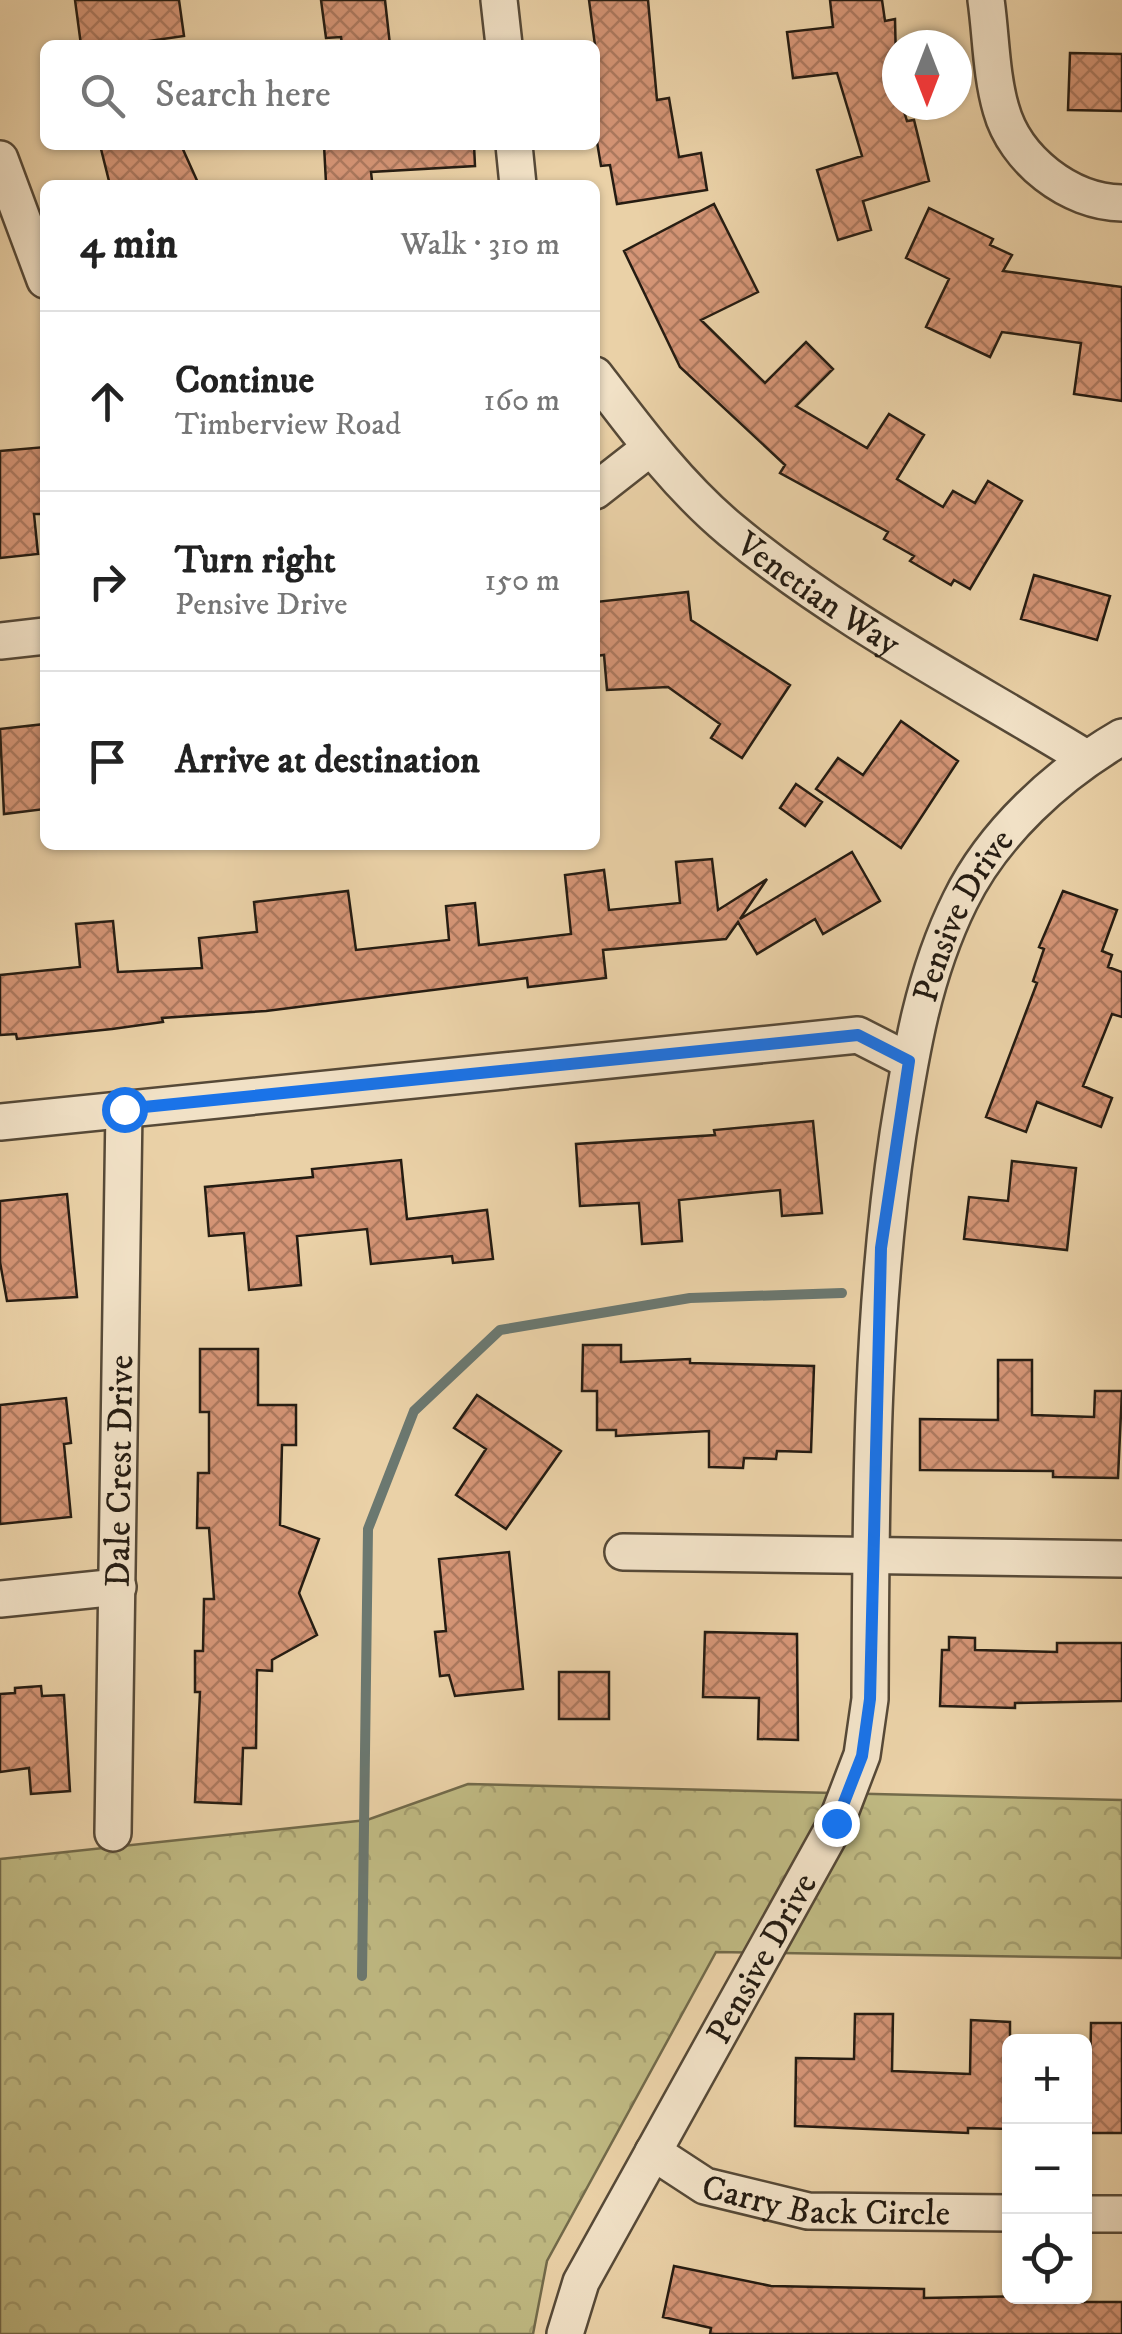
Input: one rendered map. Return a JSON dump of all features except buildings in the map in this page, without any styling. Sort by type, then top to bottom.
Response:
[{"type":"street","points":[[499,0],[503,40]]},
{"type":"street","points":[[986,0],[1001,110],[1022,149],[1055,184],[1122,203]]},
{"type":"street","points":[[514,150],[518,180]]},
{"type":"street","points":[[0,159],[40,267]]},
{"type":"street","name":"Venetian Way","points":[[600,382],[650,448],[728,528],[800,582],[1086,758]]},
{"type":"street","points":[[600,487],[650,448]]},
{"type":"street","points":[[0,641],[40,637]]},
{"type":"street","name":"Pensive Drive","points":[[566,2334],[581,2282],[852,1792],[870,1699],[881,1248],[922,994],[961,898],[1018,819],[1086,758],[1122,737]]},
{"type":"street","points":[[0,1122],[858,1035],[909,1061]]},
{"type":"street","name":"Dale Crest Drive","points":[[113,1834],[124,1109]]},
{"type":"street","points":[[623,1552],[1122,1560]]},
{"type":"street","points":[[0,1599],[118,1587]]},
{"type":"street","name":"Carry Back Circle","points":[[654,2152],[705,2186],[808,2211],[1002,2213]]},
{"type":"street","points":[[1092,2214],[1122,2214]]},
{"type":"green space","points":[[468,1784],[1122,1800],[1122,1958],[716,1952],[547,2261],[533,2334],[0,2334],[0,1859],[367,1820]]},
{"type":"waterway","points":[[362,1976],[368,1529],[414,1411],[500,1330],[690,1298],[842,1293]]},
{"type":"route","points":[[124,1109],[858,1035],[909,1061],[881,1248],[870,1699],[862,1756],[852,1792],[836,1823]]}]
